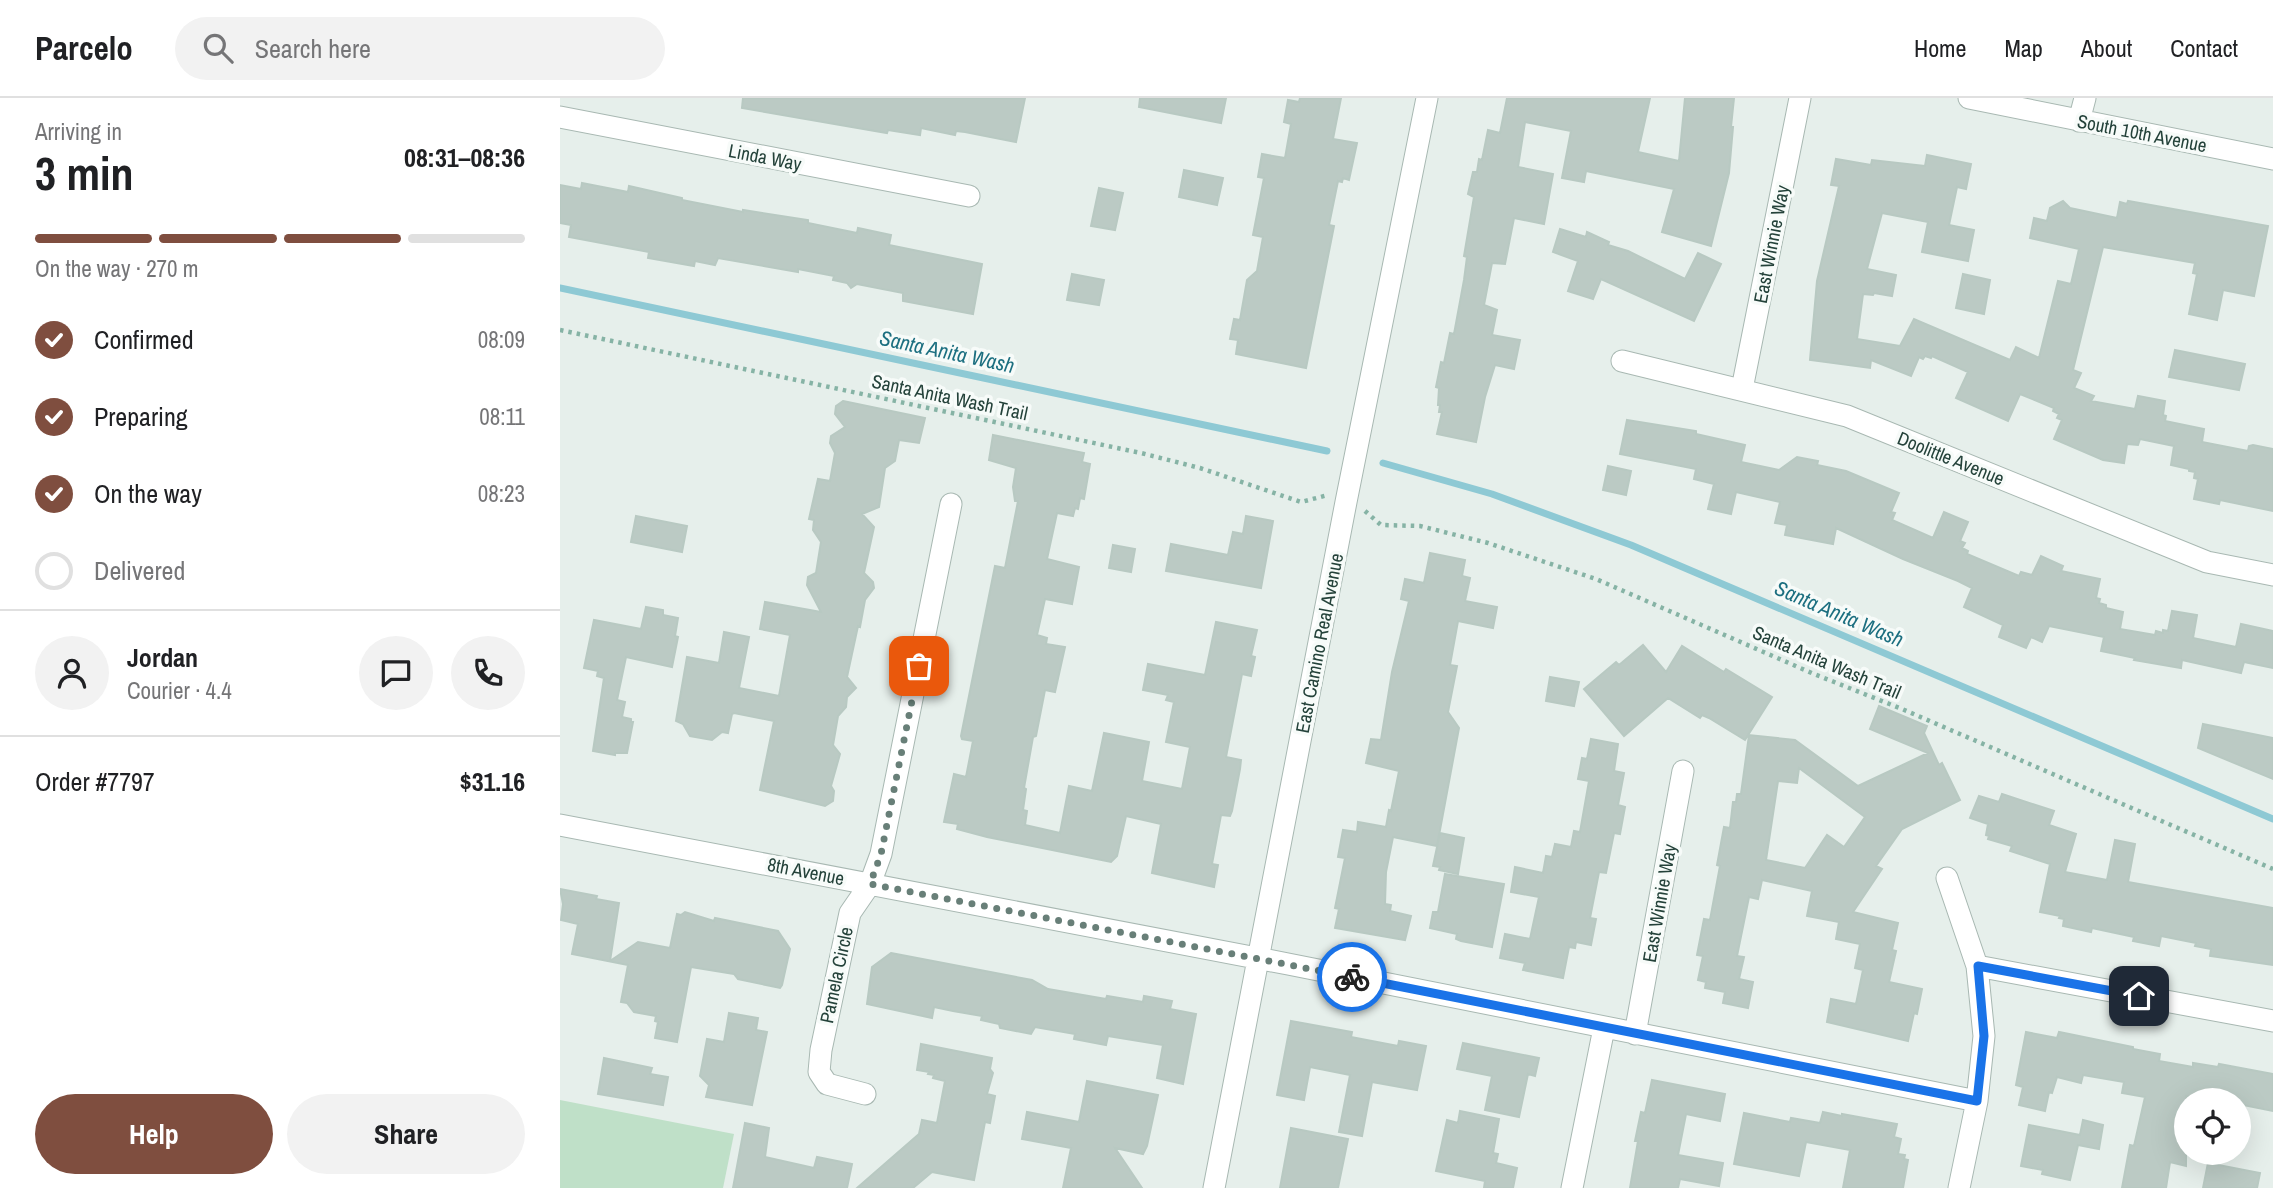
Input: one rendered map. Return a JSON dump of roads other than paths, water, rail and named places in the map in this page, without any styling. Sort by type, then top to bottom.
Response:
[{"type":"street","name":"East Camino Real Avenue","points":[[1214,1188],[1351,475],[1427,98]]},
{"type":"street","name":"East Winnie Way","points":[[1742,389],[1800,98]]},
{"type":"street","name":"South 10th Avenue","points":[[1969,98],[2273,159]]},
{"type":"street","points":[[2079,121],[2085,98]]},
{"type":"street","name":"Linda Way","points":[[560,117],[970,196]]},
{"type":"street","name":"Doolittle Avenue","points":[[1622,360],[1847,415],[2207,562],[2273,575]]},
{"type":"street","name":"Pamela Circle","points":[[865,1094],[827,1084],[819,1072],[821,1050],[850,913],[870,884],[881,854],[950,504]]},
{"type":"street","name":"East Winnie Way","points":[[1635,1034],[1683,771]]},
{"type":"street","name":"8th Avenue","points":[[560,825],[1977,1101]]},
{"type":"street","points":[[1947,878],[1978,966],[1984,1036],[1977,1101],[1959,1188]]},
{"type":"street","points":[[1978,966],[2273,1021]]},
{"type":"street","points":[[1572,1188],[1604,1028]]},
{"type":"waterway","name":"Santa Anita Wash","points":[[560,288],[1327,451]]},
{"type":"waterway","name":"Santa Anita Wash","points":[[1383,463],[1492,494],[1631,545],[2273,819]]}]
